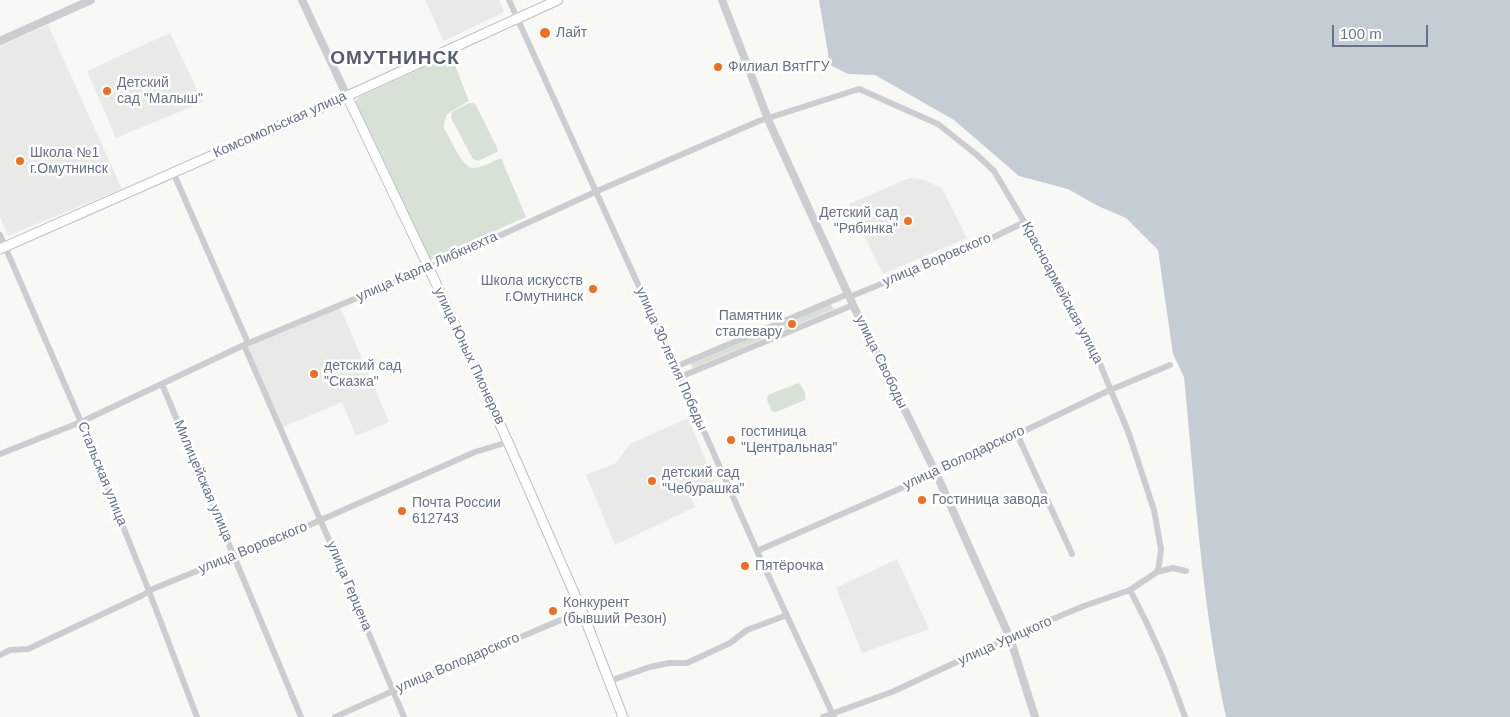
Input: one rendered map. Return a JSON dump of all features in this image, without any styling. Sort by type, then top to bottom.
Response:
[{"type":"main road","name":"Комсомольская улица","points":[[2,248],[558,0]]},
{"type":"main road","name":"улица Юных Пионеров","points":[[346,96],[429,268],[508,442],[582,611],[623,717]]},
{"type":"street","points":[[0,41],[91,0]]},
{"type":"street","name":"улица Юных Пионеров","points":[[302,0],[346,96]]},
{"type":"street","name":"улица 30-летия Победы","points":[[509,0],[833,716]]},
{"type":"street","name":"улица Свободы","points":[[718,0],[723,3],[768,118],[848,295],[936,472],[1010,638],[1035,717]]},
{"type":"street","name":"улица Карла Либкнехта","points":[[0,454],[81,422],[246,344],[429,268],[595,192],[768,118],[859,89]]},
{"type":"street","name":"Красноармейская улица","points":[[859,89],[934,122],[957,138],[994,171],[1038,244],[1098,359],[1129,434],[1152,502],[1161,549],[1157,572]]},
{"type":"street","name":"улица Герцена","points":[[173,172],[404,717]]},
{"type":"street","name":"улица Воровского","points":[[675,367],[848,295],[975,246],[1025,222]]},
{"type":"street","name":"Стальская улица","points":[[0,234],[2,248],[81,422],[197,717]]},
{"type":"street","points":[[680,377],[853,305]]},
{"type":"street","name":"улица Володарского","points":[[757,551],[936,472],[1110,390],[1170,365]]},
{"type":"street","name":"Милицейская улица","points":[[162,384],[301,717]]},
{"type":"street","points":[[1017,434],[1072,554]]},
{"type":"street","name":"улица Воровского","points":[[0,655],[10,650],[28,648],[149,591],[320,520],[474,452],[508,442]]},
{"type":"street","name":"улица Урицкого","points":[[823,717],[833,716],[1084,606],[1130,590],[1157,572],[1173,568],[1186,571]]},
{"type":"street","points":[[1130,590],[1168,670],[1185,717]]},
{"type":"street","name":"улица Володарского","points":[[335,717],[393,690],[582,611]]},
{"type":"street","points":[[609,681],[650,667],[669,663],[687,663],[730,643],[747,630],[787,615]]},
{"type":"shaded area","points":[[425,0],[499,0],[504,12],[444,41]]},
{"type":"shaded area","points":[[819,0],[1510,0],[1510,717],[1226,717],[1205,590],[1184,377],[1173,354],[1158,250],[1126,218],[1098,206],[1068,189],[1019,176],[954,120],[875,75],[848,74],[830,65]]},
{"type":"shaded area","points":[[48,25],[122,189],[8,236],[0,217],[0,46]]},
{"type":"shaded area","points":[[170,33],[203,102],[116,138],[87,71]]},
{"type":"shaded area","points":[[451,55],[469,101],[447,114],[444,128],[461,159],[470,167],[481,167],[501,158],[526,217],[431,259],[426,255],[356,105],[356,101],[359,97]]},
{"type":"shaded area","points":[[469,103],[476,105],[498,150],[478,161],[473,159],[451,118],[452,112]]},
{"type":"shaded area","name":"Детский сад \"Рябинка\"","points":[[913,178],[921,179],[943,190],[967,238],[883,274],[849,204]]},
{"type":"shaded area","points":[[831,304],[834,309],[693,368],[690,363]]},
{"type":"shaded area","name":"детский сад \"Сказка\"","points":[[340,307],[389,422],[356,436],[342,402],[283,427],[248,346]]},
{"type":"shaded area","points":[[798,383],[804,390],[805,400],[776,412],[772,411],[767,400],[768,395]]},
{"type":"shaded area","name":"детский сад \"Чебурашка\"","points":[[688,418],[717,487],[692,499],[695,507],[615,545],[586,475],[616,463],[630,444]]},
{"type":"shaded area","points":[[897,559],[929,629],[862,653],[836,588]]},
{"type":"place","name":"Лайт","points":[[545,33]]},
{"type":"place","name":"Филиал ВятГГУ","points":[[718,67]]},
{"type":"place","name":"Детский сад \"Малыш\"","points":[[107,91]]},
{"type":"place","name":"Школа №1 г.Омутнинск","points":[[20,161]]},
{"type":"place","name":"Детский сад \"Рябинка\"","points":[[908,221]]},
{"type":"place","name":"Школа искусств г.Омутнинск","points":[[593,289]]},
{"type":"place","name":"Памятник сталевару","points":[[792,324]]},
{"type":"place","name":"детский сад \"Сказка\"","points":[[314,374]]},
{"type":"place","name":"гостиница \"Центральная\"","points":[[731,440]]},
{"type":"place","name":"детский сад \"Чебурашка\"","points":[[652,481]]},
{"type":"place","name":"Гостиница завода","points":[[922,500]]},
{"type":"place","name":"Почта России 612743","points":[[402,511]]},
{"type":"place","name":"Пятёрочка","points":[[745,566]]},
{"type":"place","name":"Конкурент (бывший Резон)","points":[[553,611]]},
{"type":"district","name":"ОМУТНИНСК","points":[[395,59]]}]
